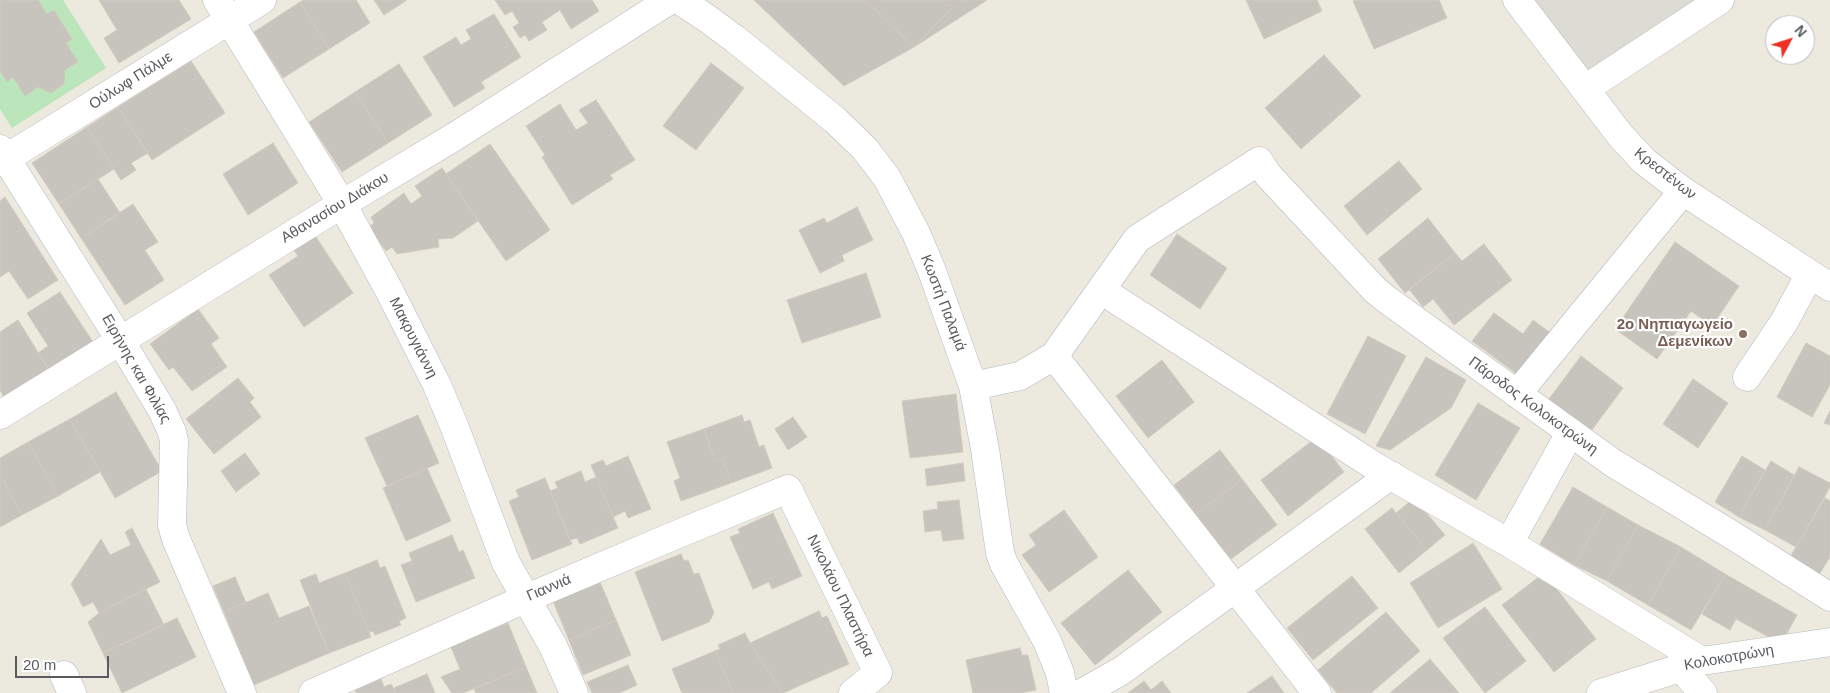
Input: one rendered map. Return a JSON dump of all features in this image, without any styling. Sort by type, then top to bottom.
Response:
[{"type":"street","name":"Ούλωφ Πάλμε","points":[[2,156],[223,10],[262,0]]},
{"type":"street","name":"Αθανασίου Διάκου","points":[[0,415],[462,132],[670,0]]},
{"type":"street","name":"Κωστή Παλαμά","points":[[679,0],[736,39],[853,136],[876,162],[902,206],[932,270],[973,386],[1000,552],[1004,564],[1047,641],[1058,666],[1064,693]]},
{"type":"street","name":"Κρεστένων","points":[[1517,0],[1585,89],[1644,161],[1684,191],[1820,281]]},
{"type":"street","points":[[1585,89],[1720,0]]},
{"type":"street","name":"Μακρυγιάννη","points":[[223,10],[342,204],[390,292],[437,386],[506,562],[553,646],[574,693]]},
{"type":"street","name":"Ειρήνης και Φιλίας","points":[[2,156],[120,340],[162,410],[172,432],[174,441],[172,525],[176,539],[242,693]]},
{"type":"street","name":"Πάροδος Κολοκοτρώνη","points":[[1101,290],[1137,239],[1259,161],[1268,174],[1375,290],[1613,463],[1732,535],[1830,598]]},
{"type":"street","points":[[1517,394],[1684,191]]},
{"type":"street","points":[[1747,377],[1784,322],[1820,281]]},
{"type":"street","points":[[973,386],[1020,376],[1054,356],[1101,290],[1391,476],[1509,543],[1691,664],[1703,693]]},
{"type":"street","points":[[1054,356],[1318,693]]},
{"type":"street","points":[[1509,543],[1570,433]]},
{"type":"street","points":[[1082,693],[1103,683],[1121,671],[1391,476]]},
{"type":"street","name":"Γιαννιά","points":[[312,693],[526,598],[788,489]]},
{"type":"street","name":"Νικολάου Πλαστήρα","points":[[788,489],[878,673],[853,693]]},
{"type":"street","name":"Κολοκοτρώνη","points":[[1601,693],[1691,664],[1830,642]]},
{"type":"shaded area","points":[[1527,0],[1700,0],[1584,76]]},
{"type":"green space","points":[[0,0],[63,0],[106,68],[12,128],[0,109]]},
{"type":"building","points":[[0,0],[38,0],[47,14],[54,10],[72,39],[66,43],[78,62],[65,70],[64,84],[51,93],[38,87],[25,96],[13,77],[7,82],[0,71]]},
{"type":"building","points":[[99,0],[179,0],[191,19],[119,63],[104,38],[117,30]]},
{"type":"building","points":[[304,0],[356,0],[370,23],[329,49],[300,2]]},
{"type":"building","points":[[374,0],[407,0],[384,15]]},
{"type":"building","points":[[495,0],[592,0],[599,11],[571,29],[560,10],[542,22],[547,30],[529,41],[525,35],[520,38],[513,27],[519,23],[512,11],[505,15]]},
{"type":"building","points":[[754,0],[865,0],[914,47],[844,86]]},
{"type":"building","points":[[865,0],[946,0],[953,7],[914,47]]},
{"type":"building","points":[[946,0],[987,0],[914,47],[953,7]]},
{"type":"building","points":[[1246,0],[1317,0],[1322,11],[1264,39]]},
{"type":"building","points":[[1439,0],[1447,18],[1374,49],[1353,1]]},
{"type":"building","points":[[300,2],[329,49],[283,78],[254,32]]},
{"type":"building","points":[[494,14],[521,57],[481,82],[485,88],[454,107],[423,57],[456,37],[461,45],[471,39],[466,30]]},
{"type":"building","points":[[1324,55],[1361,96],[1301,149],[1265,108]]},
{"type":"building","points":[[191,61],[225,113],[152,160],[118,107]]},
{"type":"building","points":[[711,63],[744,88],[696,150],[663,126]]},
{"type":"building","points":[[399,64],[432,115],[388,143],[355,92]]},
{"type":"building","points":[[355,92],[388,143],[342,172],[309,122]]},
{"type":"building","points":[[596,100],[635,160],[610,175],[613,179],[572,205],[542,157],[545,155],[526,126],[560,104],[576,130],[588,123],[579,110]]},
{"type":"building","points":[[118,107],[148,153],[131,163],[136,170],[121,180],[87,127]]},
{"type":"building","points":[[87,127],[114,169],[59,204],[32,163]]},
{"type":"building","points":[[273,143],[298,183],[248,215],[223,174]]},
{"type":"building","points":[[490,144],[550,230],[506,261],[446,174]]},
{"type":"building","points":[[1399,161],[1422,189],[1367,235],[1344,206]]},
{"type":"building","points":[[442,168],[478,221],[453,238],[438,239],[439,247],[397,254],[392,247],[386,251],[369,227],[374,223],[371,217],[404,193],[411,204],[422,196],[415,186]]},
{"type":"building","points":[[98,179],[120,213],[81,238],[59,204]]},
{"type":"building","points":[[5,197],[58,280],[28,299],[9,271],[0,277],[0,201]]},
{"type":"building","points":[[133,204],[158,242],[145,250],[164,280],[125,305],[81,238]]},
{"type":"building","points":[[857,207],[873,240],[842,255],[844,261],[820,273],[799,230],[824,218],[827,223]]},
{"type":"building","points":[[1428,218],[1455,253],[1405,293],[1378,259]]},
{"type":"building","points":[[314,234],[353,293],[304,327],[269,275],[298,256],[293,249]]},
{"type":"building","points":[[1177,234],[1227,268],[1200,309],[1150,275]]},
{"type":"building","points":[[1675,242],[1739,286],[1712,326],[1691,311],[1657,359],[1615,329]]},
{"type":"building","points":[[1484,244],[1512,280],[1454,325],[1433,299],[1423,307],[1409,289],[1455,253],[1462,261]]},
{"type":"building","points":[[866,273],[881,317],[802,343],[787,300]]},
{"type":"building","points":[[60,292],[93,342],[49,370],[38,353],[48,346],[27,313]]},
{"type":"building","points":[[198,309],[219,338],[211,344],[227,367],[192,391],[173,367],[169,370],[150,344]]},
{"type":"building","points":[[1494,313],[1523,334],[1533,320],[1552,334],[1521,377],[1472,341]]},
{"type":"building","points":[[18,320],[49,370],[4,397],[0,390],[0,332]]},
{"type":"building","points":[[1368,336],[1406,356],[1365,434],[1327,414]]},
{"type":"building","points":[[1806,343],[1830,356],[1830,385],[1812,417],[1777,397]]},
{"type":"building","points":[[1581,356],[1623,388],[1588,435],[1546,403]]},
{"type":"building","points":[[1426,357],[1466,380],[1451,408],[1390,450],[1376,446]]},
{"type":"building","points":[[1162,360],[1194,402],[1148,438],[1116,396]]},
{"type":"building","points":[[238,378],[254,398],[250,402],[261,417],[214,454],[186,419]]},
{"type":"building","points":[[1693,379],[1728,403],[1698,448],[1663,424]]},
{"type":"building","points":[[116,392],[162,471],[115,498],[70,419]]},
{"type":"building","points":[[956,394],[963,452],[910,458],[902,401]]},
{"type":"building","points":[[1478,403],[1520,428],[1476,500],[1435,475]]},
{"type":"building","points":[[1830,411],[1830,425],[1824,423]]},
{"type":"building","points":[[418,415],[439,463],[387,486],[365,438]]},
{"type":"building","points":[[742,415],[744,422],[750,420],[759,447],[764,445],[772,468],[731,483],[723,459],[715,461],[704,429]]},
{"type":"building","points":[[793,417],[807,437],[788,450],[775,429]]},
{"type":"building","points":[[70,419],[100,472],[58,496],[28,442]]},
{"type":"building","points":[[704,429],[715,461],[723,459],[731,483],[681,501],[674,481],[680,478],[667,442]]},
{"type":"building","points":[[1317,437],[1344,472],[1288,516],[1261,480]]},
{"type":"building","points":[[28,442],[58,496],[22,515],[0,475],[0,458]]},
{"type":"building","points":[[1220,450],[1242,479],[1196,514],[1174,485]]},
{"type":"building","points":[[245,453],[260,474],[236,492],[221,471]]},
{"type":"building","points":[[628,456],[651,509],[628,518],[625,511],[613,517],[591,465],[603,460],[606,466]]},
{"type":"building","points":[[1742,456],[1765,470],[1739,517],[1715,502]]},
{"type":"building","points":[[1771,461],[1794,475],[1765,530],[1739,517]]},
{"type":"building","points":[[963,463],[965,481],[927,486],[925,469]]},
{"type":"building","points":[[1799,467],[1830,483],[1830,487],[1796,547],[1765,530]]},
{"type":"building","points":[[427,468],[451,521],[406,541],[383,488]]},
{"type":"building","points":[[581,471],[585,482],[596,477],[618,528],[580,544],[577,538],[570,540],[550,491],[558,488],[555,482]]},
{"type":"building","points":[[0,475],[22,515],[0,527]]},
{"type":"building","points":[[545,478],[572,544],[532,560],[509,501],[519,497],[516,490]]},
{"type":"building","points":[[1242,479],[1277,525],[1231,559],[1196,514]]},
{"type":"building","points":[[1573,487],[1607,507],[1574,565],[1540,544]]},
{"type":"building","points":[[1414,498],[1445,535],[1427,550],[1396,513]]},
{"type":"building","points":[[1825,498],[1830,501],[1830,557],[1815,581],[1786,564]]},
{"type":"building","points":[[959,500],[964,539],[943,541],[941,530],[925,532],[923,511],[938,509],[937,502]]},
{"type":"building","points":[[1607,507],[1638,525],[1607,581],[1574,565]]},
{"type":"building","points":[[1392,508],[1427,550],[1399,573],[1365,529]]},
{"type":"building","points":[[1064,510],[1098,557],[1049,592],[1022,555],[1036,545],[1029,535]]},
{"type":"building","points":[[773,513],[802,576],[772,589],[769,582],[753,589],[730,537],[740,533],[738,529]]},
{"type":"building","points":[[1638,525],[1681,547],[1648,605],[1607,581]]},
{"type":"building","points":[[132,528],[160,582],[99,613],[93,602],[83,607],[71,584],[101,539],[110,555],[131,545],[125,532]]},
{"type":"building","points":[[452,535],[459,552],[463,550],[475,578],[416,602],[401,565],[412,561],[409,553]]},
{"type":"building","points":[[1473,543],[1502,589],[1438,628],[1410,583]]},
{"type":"building","points":[[1681,547],[1725,574],[1691,630],[1648,605]]},
{"type":"building","points":[[681,554],[684,561],[688,560],[694,574],[699,573],[714,613],[709,622],[662,641],[635,572]]},
{"type":"building","points":[[377,560],[380,568],[385,566],[406,618],[399,621],[401,625],[375,635],[373,631],[369,632],[345,573]]},
{"type":"building","points":[[1128,570],[1162,612],[1095,665],[1061,623]]},
{"type":"building","points":[[345,573],[371,637],[329,653],[300,580],[316,574],[319,583]]},
{"type":"building","points":[[1544,573],[1596,639],[1554,672],[1502,605]]},
{"type":"building","points":[[1725,574],[1797,615],[1781,644],[1736,619],[1730,630],[1702,614]]},
{"type":"building","points":[[1352,576],[1378,608],[1313,660],[1287,628]]},
{"type":"building","points":[[235,577],[246,603],[224,612],[213,586]]},
{"type":"building","points":[[600,582],[616,620],[569,640],[553,601]]},
{"type":"building","points":[[146,589],[164,625],[103,653],[88,622],[99,613]]},
{"type":"building","points":[[268,593],[279,618],[309,606],[329,653],[254,685],[224,612]]},
{"type":"building","points":[[1485,607],[1526,661],[1485,693],[1443,638]]},
{"type":"building","points":[[819,611],[822,618],[827,616],[849,664],[783,693],[750,643]]},
{"type":"building","points":[[1386,612],[1420,651],[1371,693],[1337,693],[1318,670]]},
{"type":"building","points":[[177,618],[196,657],[122,693],[103,653]]},
{"type":"building","points":[[616,620],[631,655],[583,675],[569,640]]},
{"type":"building","points":[[508,623],[526,667],[463,693],[452,693],[441,677],[460,669],[451,647]]},
{"type":"building","points":[[745,633],[783,693],[733,693],[715,651],[720,649],[718,645]]},
{"type":"building","points":[[1020,648],[1022,655],[1028,655],[1036,690],[1020,693],[973,693],[966,660]]},
{"type":"building","points":[[715,651],[733,693],[682,693],[672,669]]},
{"type":"building","points":[[1430,659],[1459,693],[1390,693]]},
{"type":"building","points":[[628,665],[637,685],[619,693],[592,693],[587,682]]},
{"type":"building","points":[[526,667],[537,693],[476,693],[474,689]]},
{"type":"building","points":[[427,674],[435,693],[396,693],[394,688]]},
{"type":"building","points":[[1272,676],[1284,693],[1247,693]]},
{"type":"building","points":[[381,679],[384,687],[391,684],[396,693],[356,693],[355,690]]},
{"type":"building","points":[[1144,681],[1151,690],[1162,681],[1171,693],[1128,693]]},
{"type":"place","name":"2ο Νηπιαγωγείο Δεμενίκων","points":[[1743,334]]}]
